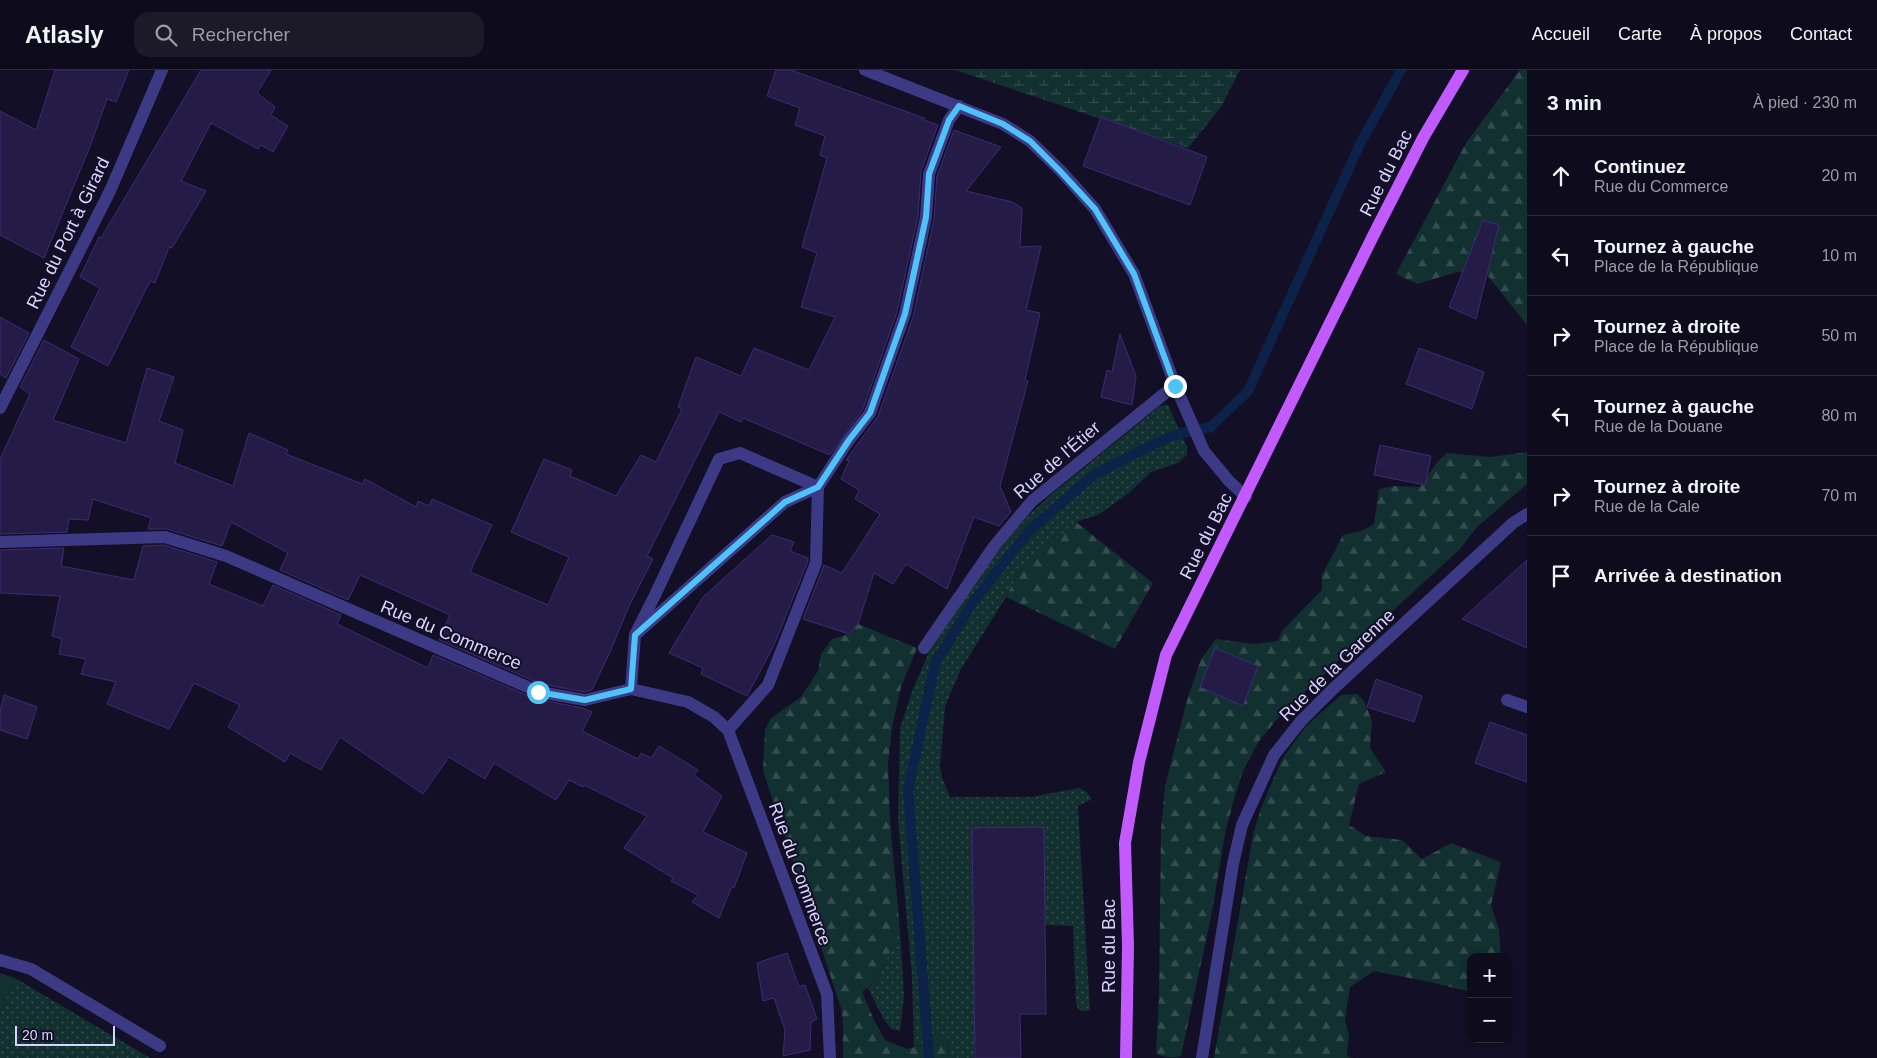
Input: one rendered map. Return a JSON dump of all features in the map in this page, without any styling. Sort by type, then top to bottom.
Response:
[{"type":"main road","name":"Rue du Bac","points":[[1126,1058],[1128,946],[1124,843],[1138,762],[1166,654],[1414,155],[1463,70]]},
{"type":"street","name":"Rue du Port à Girard","points":[[0,408],[110,190],[162,70]]},
{"type":"street","points":[[865,70],[1003,124],[1030,141],[1095,209],[1134,274],[1175,386],[1204,451],[1229,481],[1246,496]]},
{"type":"street","points":[[728,730],[768,685],[816,563],[818,487],[849,440],[870,413],[905,314],[926,217],[929,174],[949,120],[959,106]]},
{"type":"street","name":"Rue de l'Étier","points":[[924,648],[995,545],[1032,502],[1106,440],[1175,386]]},
{"type":"street","points":[[631,689],[635,635],[719,458],[740,453],[818,487]]},
{"type":"street","points":[[635,635],[785,502],[818,487]]},
{"type":"street","name":"Rue de la Garenne","points":[[1202,1058],[1233,864],[1242,825],[1274,755],[1301,721],[1333,689],[1512,523],[1527,514]]},
{"type":"street","name":"Rue du Commerce","points":[[0,542],[165,537],[226,556],[538,692],[585,700],[631,689],[688,702],[714,717],[728,730],[827,994],[830,1058]]},
{"type":"street","points":[[1507,700],[1527,706]]},
{"type":"street","points":[[0,960],[31,969],[160,1046]]},
{"type":"green space","points":[[955,70],[1240,70],[1221,107],[1188,148]]},
{"type":"green space","points":[[1520,70],[1527,70],[1527,325],[1488,276],[1457,272],[1417,284],[1396,274],[1466,143]]},
{"type":"green space","points":[[1168,405],[1187,447],[1187,455],[1178,463],[1151,472],[1129,493],[1098,515],[1076,522],[1016,577],[1006,597],[961,669],[945,706],[940,766],[950,797],[1031,797],[1079,788],[1087,792],[1092,799],[1078,806],[1090,1010],[1082,1011],[1076,1005],[1073,926],[1045,925],[1044,828],[974,1047],[974,1058],[949,1058],[948,1038],[914,1047],[912,976],[898,820],[900,728],[913,689],[929,652],[989,562],[1010,536],[1053,493],[1160,406]]},
{"type":"green space","points":[[1527,452],[1527,484],[1477,527],[1460,549],[1284,711],[1259,741],[1243,771],[1226,829],[1211,917],[1181,1056],[1168,1057],[1156,1053],[1159,996],[1161,829],[1165,786],[1187,700],[1201,659],[1216,639],[1254,644],[1278,641],[1282,631],[1322,590],[1322,575],[1343,535],[1361,531],[1374,524],[1379,489],[1394,486],[1420,487],[1437,462],[1447,453],[1490,457]]},
{"type":"green space","points":[[1076,522],[1153,583],[1115,649],[1006,597],[1016,577],[1035,556]]},
{"type":"green space","points":[[858,624],[917,648],[901,687],[892,727],[888,764],[890,821],[900,930],[877,980],[862,992],[885,1040],[907,1049],[922,1045],[934,1032],[948,1038],[949,1058],[843,1058],[841,1008],[763,771],[765,730],[771,718],[801,697],[818,671],[821,654],[832,639],[849,634]]},
{"type":"green space","points":[[1357,694],[1364,701],[1372,721],[1370,748],[1386,772],[1359,784],[1349,825],[1366,836],[1402,840],[1422,859],[1451,843],[1501,862],[1491,905],[1499,930],[1501,953],[1467,953],[1467,991],[1374,971],[1350,987],[1345,1020],[1349,1035],[1347,1056],[1353,1058],[1214,1058],[1253,835],[1261,808],[1282,759],[1306,726],[1341,695]]},
{"type":"green space","points":[[900,930],[904,996],[900,1031],[891,1029],[883,1018],[868,988],[877,980]]},
{"type":"green space","points":[[0,973],[15,978],[0,1014]]},
{"type":"green space","points":[[15,978],[150,1058],[0,1058],[0,1014]]},
{"type":"building","points":[[55,70],[129,70],[116,102],[107,99],[89,149],[44,258],[0,235],[0,111],[36,130]]},
{"type":"building","points":[[201,70],[271,70],[257,93],[275,107],[271,115],[288,126],[273,152],[261,145],[258,149],[211,123],[181,181],[206,191],[172,248],[169,247],[155,283],[150,281],[108,366],[71,347],[100,288],[80,277],[99,237],[101,238]]},
{"type":"building","points":[[776,70],[791,70],[924,118],[924,120],[938,125],[921,171],[918,216],[897,312],[863,409],[830,455],[743,418],[741,422],[719,412],[647,556],[653,559],[629,606],[592,690],[585,692],[541,684],[439,640],[450,615],[360,575],[348,600],[280,570],[288,553],[231,522],[222,546],[167,529],[148,529],[151,518],[93,499],[88,520],[69,519],[67,532],[0,534],[0,459],[30,394],[20,387],[44,340],[79,359],[53,420],[126,443],[147,368],[174,377],[159,421],[183,430],[175,463],[233,486],[249,433],[288,450],[286,454],[362,484],[365,479],[416,507],[418,501],[429,506],[432,499],[492,525],[470,572],[548,605],[569,557],[511,532],[544,459],[572,470],[570,476],[616,496],[641,455],[656,462],[682,409],[678,407],[696,357],[741,376],[754,348],[809,370],[835,317],[801,307],[817,253],[802,247],[827,158],[820,155],[825,136],[795,125],[800,108],[767,96]]},
{"type":"building","points":[[1101,117],[1207,157],[1190,205],[1083,166]]},
{"type":"building","points":[[954,130],[1001,147],[966,191],[1012,202],[1022,208],[1020,247],[1041,246],[1026,310],[1040,313],[1025,380],[1028,381],[1000,486],[1011,512],[999,526],[974,517],[947,589],[906,564],[893,584],[874,573],[858,624],[849,634],[803,619],[824,565],[842,573],[880,514],[855,499],[859,490],[841,479],[849,461],[846,460],[878,416],[913,317],[934,219],[937,176]]},
{"type":"building","points":[[1483,220],[1499,225],[1476,319],[1449,307]]},
{"type":"building","points":[[0,317],[29,333],[6,378],[0,374]]},
{"type":"building","points":[[1120,334],[1136,376],[1132,405],[1101,397],[1107,370],[1112,372]]},
{"type":"building","points":[[1419,348],[1484,372],[1472,409],[1406,384]]},
{"type":"building","points":[[1380,445],[1431,456],[1425,485],[1374,475]]},
{"type":"building","points":[[772,535],[794,542],[790,551],[808,558],[808,561],[774,645],[747,696],[701,674],[703,668],[669,653],[703,597]]},
{"type":"building","points":[[164,545],[217,562],[209,584],[263,606],[273,585],[341,615],[337,624],[428,668],[433,655],[536,699],[583,708],[592,712],[582,731],[638,759],[641,753],[651,758],[659,746],[698,770],[694,775],[722,796],[703,832],[747,853],[734,888],[732,886],[719,918],[692,902],[698,895],[671,881],[673,878],[624,848],[647,816],[584,785],[583,787],[569,780],[556,800],[494,763],[485,779],[449,757],[423,794],[340,737],[321,770],[290,753],[285,762],[228,727],[240,705],[194,683],[169,729],[107,704],[116,682],[81,674],[86,659],[59,654],[62,639],[52,636],[60,596],[0,593],[0,550],[64,548],[61,566],[134,580],[143,546]]},
{"type":"building","points":[[1527,560],[1527,648],[1462,619]]},
{"type":"building","points":[[1215,648],[1258,666],[1243,706],[1200,687]]},
{"type":"building","points":[[1376,679],[1422,696],[1414,722],[1367,707]]},
{"type":"building","points":[[4,695],[37,707],[27,739],[0,730],[0,711]]},
{"type":"building","points":[[1490,722],[1527,735],[1527,782],[1475,763]]},
{"type":"building","points":[[1044,827],[1046,1014],[1020,1014],[1021,1058],[975,1058],[972,828]]},
{"type":"building","points":[[787,953],[799,987],[805,985],[817,1019],[811,1022],[810,1050],[783,1056],[785,1030],[774,998],[763,1001],[757,963]]},
{"type":"waterway","points":[[929,1058],[908,790],[935,664],[973,602],[1029,531],[1095,474],[1178,434],[1211,427],[1248,391],[1360,144],[1401,70]]},
{"type":"route","points":[[538,692],[585,700],[631,689],[635,635],[785,502],[818,487],[849,440],[870,413],[905,314],[926,217],[929,174],[949,120],[959,106],[1003,124],[1030,141],[1095,209],[1134,274],[1175,386]]}]
